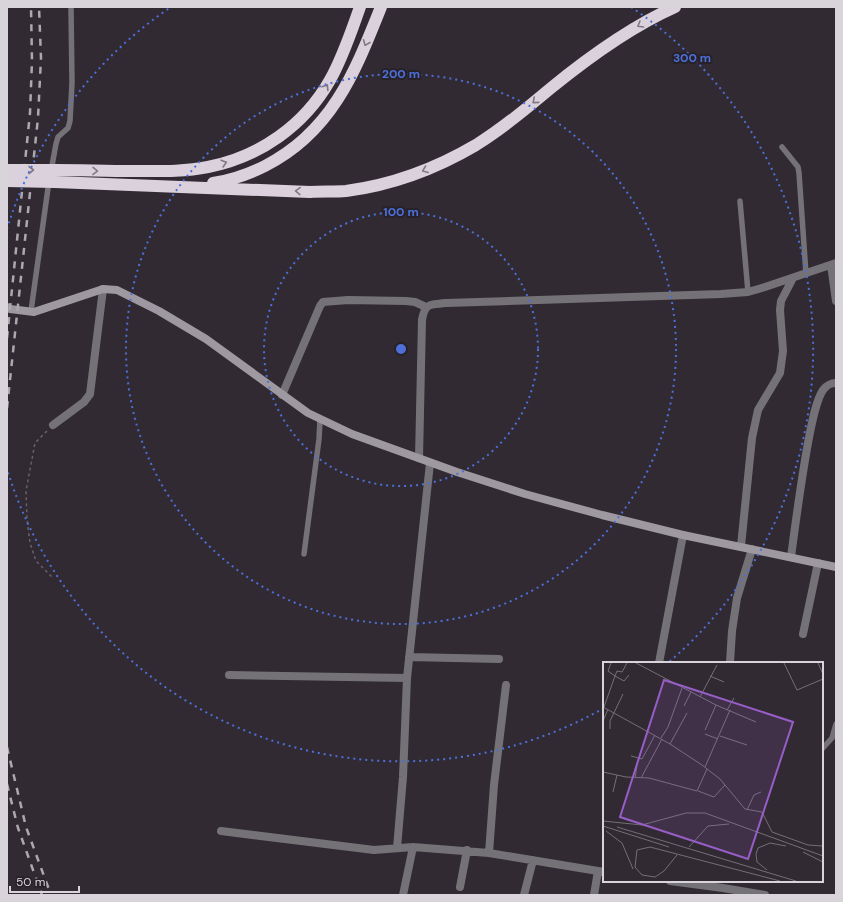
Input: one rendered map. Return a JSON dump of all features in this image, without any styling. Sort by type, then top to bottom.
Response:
[{"type":"highway","points":[[7,181],[56,176],[190,170],[224,164],[258,150],[287,131],[300,120],[322,93],[338,65],[360,7]]},
{"type":"highway","points":[[158,185],[204,184],[228,180],[258,170],[294,148],[317,128],[337,102],[357,65],[381,7]]},
{"type":"highway","points":[[7,170],[158,185],[310,192],[345,191],[396,180],[428,169],[457,156],[477,144],[520,114],[552,87],[611,44],[632,30],[675,7]]},
{"type":"street","points":[[419,458],[422,320],[423,311],[426,307],[431,305],[748,292],[833,264],[836,301]]},
{"type":"street","points":[[742,546],[752,438],[755,422],[762,403],[780,373],[783,351],[780,310],[781,301],[793,278]]},
{"type":"street","points":[[53,425],[84,402],[90,394],[103,289]]},
{"type":"street","points":[[7,306],[10,309],[34,312],[103,289],[117,290],[127,294],[206,339],[282,395],[320,420],[352,434],[464,475],[602,515],[683,535],[742,546],[836,567]]},
{"type":"street","points":[[282,395],[320,306],[324,302],[348,300],[406,301],[415,302],[426,307]]},
{"type":"street","points":[[791,558],[801,483],[812,424],[820,395],[828,385],[836,383]]},
{"type":"street","points":[[397,848],[404,769],[407,678],[430,463]]},
{"type":"street","points":[[659,662],[683,535]]},
{"type":"street","points":[[730,662],[732,631],[737,598],[752,549]]},
{"type":"street","points":[[803,634],[818,564]]},
{"type":"street","points":[[409,657],[499,659]]},
{"type":"street","points":[[229,675],[407,678]]},
{"type":"street","points":[[489,853],[494,785],[506,685]]},
{"type":"street","points":[[221,832],[374,850],[413,847],[467,850],[601,871],[594,895]]},
{"type":"street","points":[[403,895],[413,847]]},
{"type":"street","points":[[460,887],[467,850]]},
{"type":"street","points":[[524,895],[533,860]]},
{"type":"street","points":[[688,882],[723,884],[764,895]]},
{"type":"lane","points":[[31,311],[46,199],[56,144],[58,137],[68,128],[70,121],[72,83],[71,7]]},
{"type":"lane","points":[[782,147],[798,167],[806,274]]},
{"type":"lane","points":[[740,201],[748,292]]},
{"type":"lane","points":[[304,554],[319,439],[320,420]]},
{"type":"lane","points":[[823,748],[832,738],[836,724]]},
{"type":"path","points":[[53,425],[35,443],[26,491],[30,543],[36,561],[53,578]]},
{"type":"railway","points":[[7,338],[30,113],[32,61],[31,7]]},
{"type":"railway","points":[[7,408],[38,118],[41,58],[39,7]]},
{"type":"railway","points":[[7,747],[26,827],[51,895]]},
{"type":"railway","points":[[7,784],[18,828],[42,895]]}]
